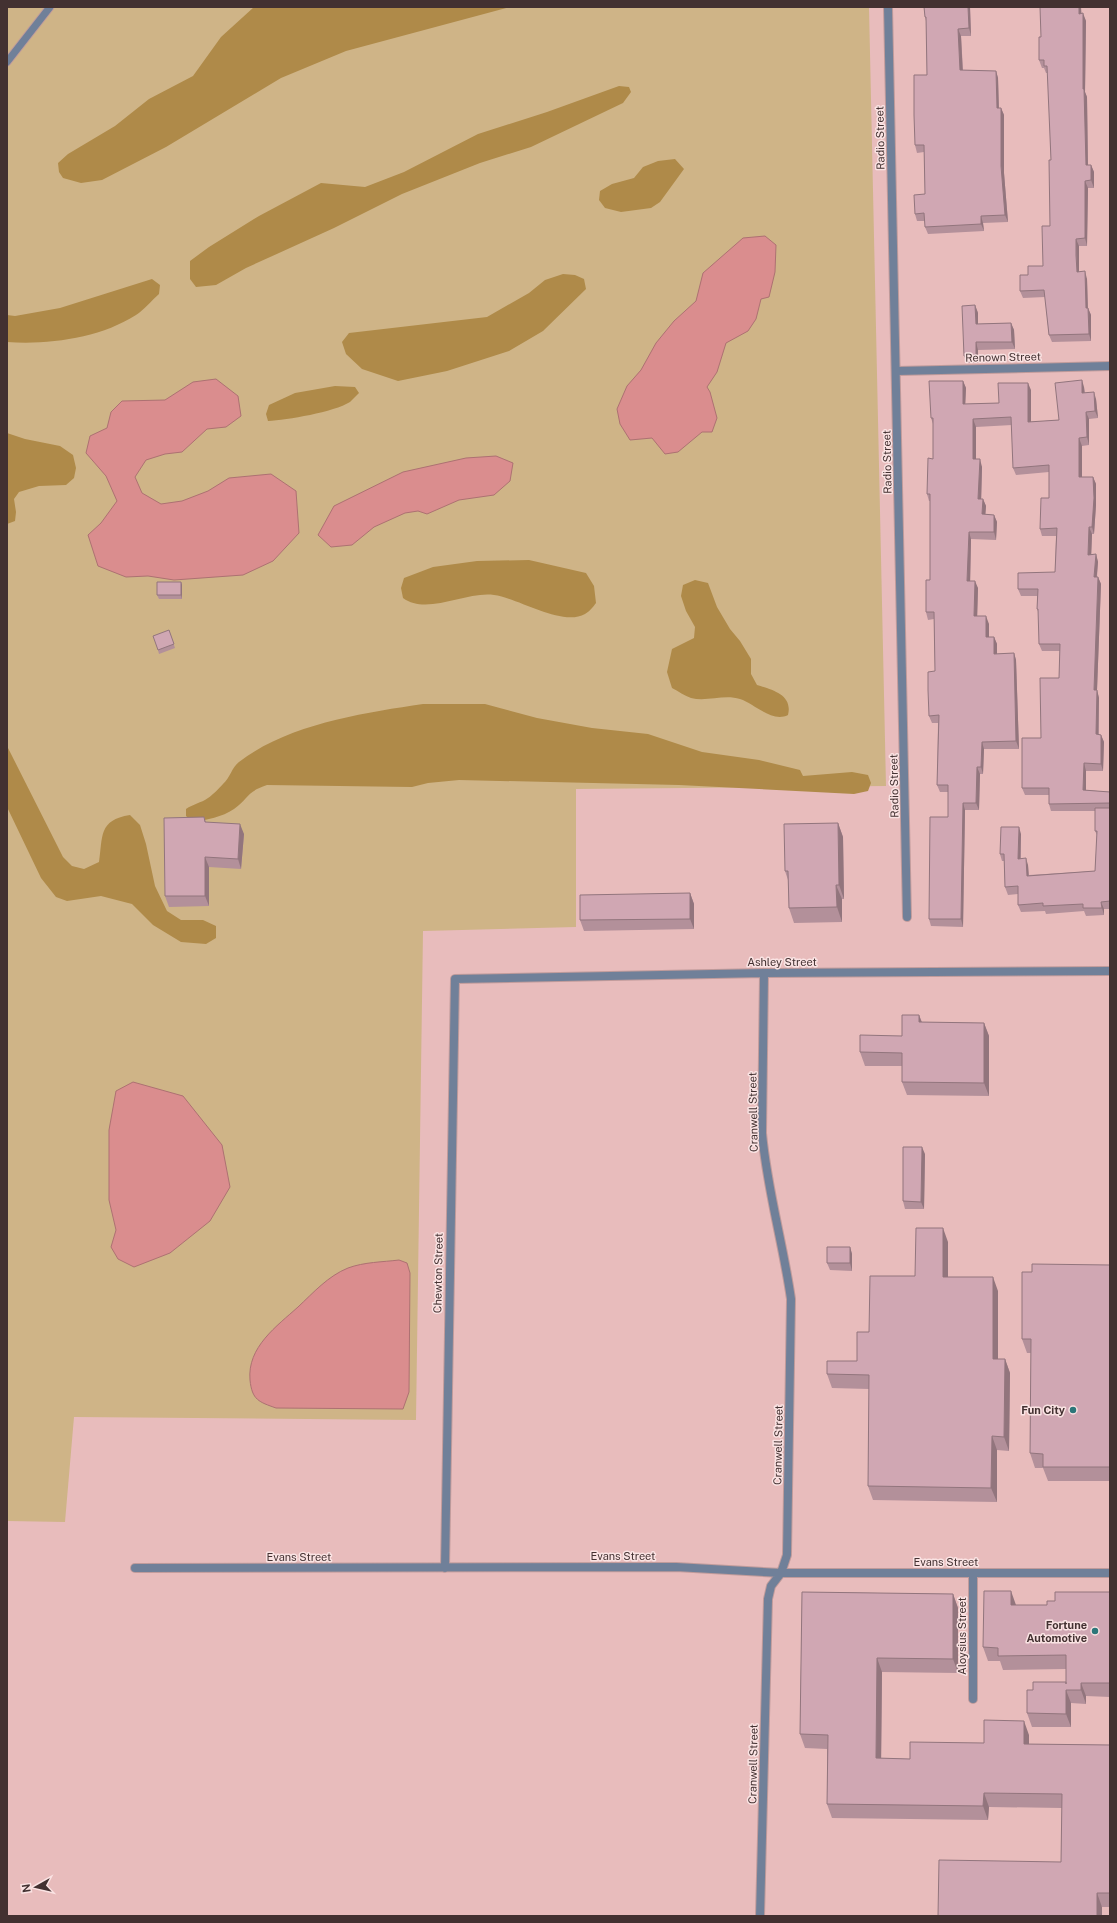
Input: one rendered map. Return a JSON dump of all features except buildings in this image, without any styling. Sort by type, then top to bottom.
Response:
[{"type":"street","name":"Radio Street","points":[[888,7],[897,370],[907,917]]},
{"type":"street","name":"Renown Street","points":[[897,370],[1110,366]]},
{"type":"street","name":"Ashley Street","points":[[455,979],[764,973],[1110,971]]},
{"type":"street","name":"Cranwell Street","points":[[760,1916],[768,1599],[771,1586],[781,1574],[787,1554],[791,1299],[786,1260],[763,1147],[764,973]]},
{"type":"street","name":"Chewton Street","points":[[445,1568],[455,979]]},
{"type":"street","name":"Evans Street","points":[[135,1568],[676,1567],[781,1574],[1110,1573]]},
{"type":"street","name":"Aloysius Street","points":[[973,1573],[973,1699]]},
{"type":"lane","points":[[7,62],[50,7]]},
{"type":"shaded area","points":[[7,7],[869,7],[886,786],[576,789],[576,927],[423,931],[416,1420],[74,1417],[65,1522],[7,1521]]},
{"type":"shaded area","points":[[254,7],[510,7],[346,51],[281,78],[166,147],[102,180],[81,183],[63,178],[59,172],[58,163],[68,154],[115,126],[149,99],[193,76],[221,37]]},
{"type":"shaded area","points":[[619,86],[629,87],[631,92],[623,103],[531,147],[480,163],[402,194],[334,228],[246,268],[216,285],[196,287],[190,279],[190,261],[209,247],[259,216],[321,183],[365,187],[404,172],[478,134],[547,112]]},
{"type":"shaded area","points":[[675,159],[684,169],[660,202],[651,208],[621,212],[605,208],[599,200],[600,191],[612,184],[634,178],[643,167],[658,161]]},
{"type":"shaded area","points":[[765,236],[776,245],[775,272],[769,297],[761,299],[756,319],[748,331],[726,343],[717,372],[707,387],[710,392],[717,418],[712,432],[702,432],[678,452],[665,454],[652,438],[630,440],[620,424],[617,409],[627,386],[641,370],[656,343],[674,321],[696,301],[703,273],[743,238]]},
{"type":"shaded area","points":[[563,274],[575,275],[584,279],[586,289],[543,331],[509,351],[447,371],[398,381],[362,369],[346,354],[342,342],[349,333],[487,317],[529,293],[545,280]]},
{"type":"shaded area","points":[[152,279],[160,285],[159,294],[139,313],[122,323],[90,334],[57,341],[23,343],[7,342],[7,315],[15,316],[60,308]]},
{"type":"shaded area","points":[[216,379],[238,396],[241,416],[226,427],[207,429],[182,452],[165,454],[146,460],[135,477],[142,493],[161,504],[182,501],[208,491],[229,478],[271,474],[296,491],[299,533],[273,561],[243,575],[174,580],[148,576],[126,577],[98,566],[88,535],[101,523],[117,501],[106,476],[86,453],[90,436],[107,428],[111,412],[122,401],[165,400],[193,382]]},
{"type":"shaded area","points":[[335,386],[355,387],[359,393],[350,402],[343,406],[298,417],[268,421],[266,414],[269,405],[295,393]]},
{"type":"shaded area","points":[[7,433],[25,439],[60,446],[73,455],[76,468],[74,478],[66,485],[39,486],[19,492],[14,499],[16,512],[15,521],[7,524]]},
{"type":"shaded area","points":[[496,456],[513,463],[510,481],[494,495],[459,500],[427,514],[418,511],[405,513],[374,527],[352,545],[331,547],[318,535],[334,506],[403,472],[466,458]]},
{"type":"shaded area","points":[[529,560],[586,573],[594,586],[596,603],[585,614],[575,617],[564,617],[494,595],[471,596],[447,602],[423,605],[413,603],[403,598],[401,588],[404,578],[433,567],[477,561]]},
{"type":"shaded area","points":[[695,580],[708,583],[717,607],[751,659],[751,674],[757,685],[775,691],[785,698],[789,708],[788,715],[776,717],[770,715],[740,699],[728,697],[703,699],[691,698],[672,688],[667,672],[672,649],[694,638],[695,627],[686,611],[681,596],[683,585]]},
{"type":"shaded area","points":[[423,704],[485,704],[537,718],[592,728],[648,734],[702,752],[759,760],[800,770],[803,776],[852,772],[868,775],[871,783],[868,791],[854,794],[679,785],[459,780],[428,783],[412,787],[267,785],[255,790],[234,809],[219,816],[193,822],[186,816],[186,809],[212,795],[225,782],[239,762],[280,738],[303,729],[351,716]]},
{"type":"shaded area","points":[[7,746],[63,857],[72,866],[84,869],[99,862],[102,837],[107,825],[120,817],[130,815],[140,825],[146,844],[155,886],[167,911],[181,920],[203,920],[216,926],[216,938],[206,944],[181,942],[153,925],[132,904],[101,896],[67,901],[56,897],[41,878],[7,807]]},
{"type":"shaded area","points":[[133,1082],[183,1096],[222,1145],[230,1187],[210,1221],[170,1253],[134,1267],[118,1259],[111,1247],[116,1230],[109,1200],[109,1130],[116,1091]]},
{"type":"shaded area","points":[[399,1260],[407,1263],[410,1273],[409,1392],[403,1409],[276,1408],[257,1399],[251,1387],[250,1368],[258,1347],[273,1330],[321,1285],[341,1271],[360,1264]]},
{"type":"place","name":"Fun City","points":[[1073,1410]]},
{"type":"place","name":"Fortune Automotive","points":[[1095,1631]]}]
